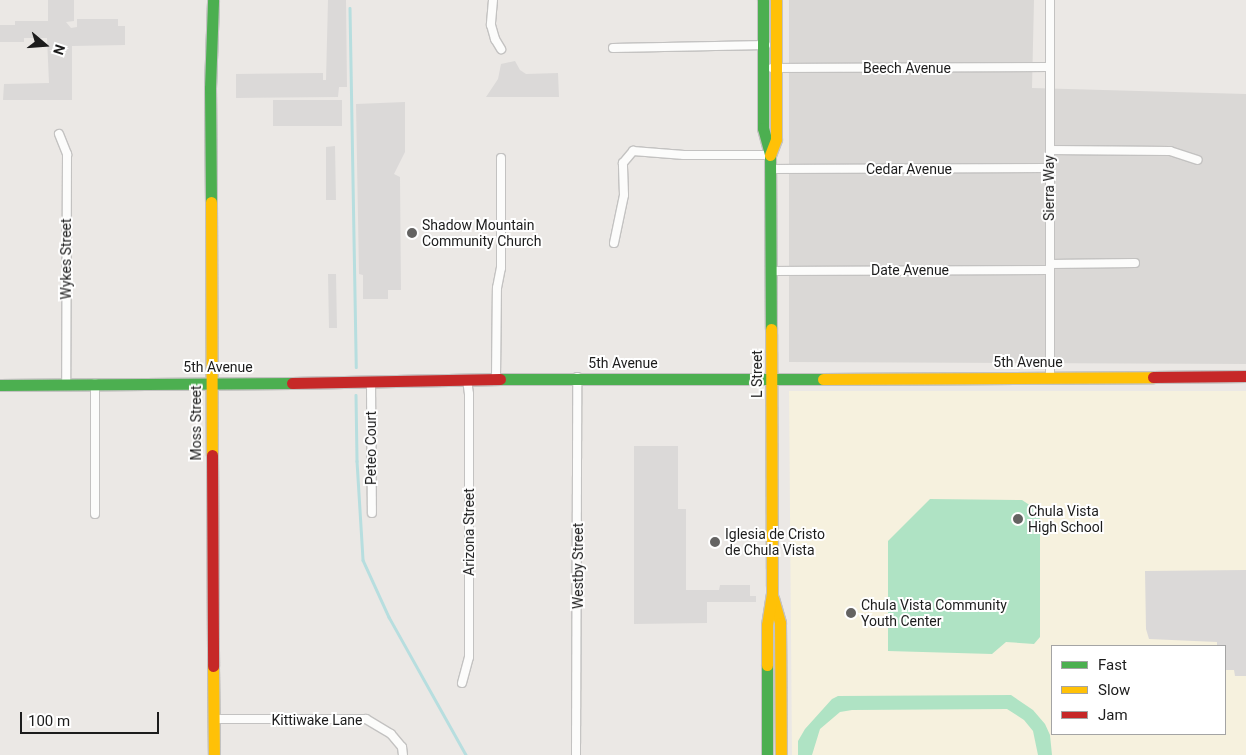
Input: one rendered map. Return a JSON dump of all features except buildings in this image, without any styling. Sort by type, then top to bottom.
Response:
[{"type":"street","name":"Moss Street","points":[[213,0],[210,88],[214,755]]},
{"type":"street","points":[[493,0],[492,24],[495,39],[501,49]]},
{"type":"street","name":"L Street","points":[[763,0],[763,128],[770,155],[772,379],[772,593],[767,624],[767,755]]},
{"type":"street","name":"L Street","points":[[770,155],[776,139],[776,0]]},
{"type":"street","name":"Sierra Way","points":[[1050,0],[1050,150],[1048,168],[1050,376]]},
{"type":"street","points":[[613,48],[763,45],[776,43]]},
{"type":"street","name":"Beech Avenue","points":[[763,68],[1050,67]]},
{"type":"street","name":"Wykes Street","points":[[60,134],[66,154],[66,385]]},
{"type":"street","points":[[1050,150],[1170,151],[1198,160]]},
{"type":"street","points":[[614,243],[624,195],[623,164],[633,151],[684,155],[770,155]]},
{"type":"street","points":[[496,378],[497,288],[501,268],[501,158]]},
{"type":"street","name":"Cedar Avenue","points":[[770,169],[1048,168]]},
{"type":"street","name":"Date Avenue","points":[[771,271],[1050,267],[1135,263]]},
{"type":"street","name":"5th Avenue","points":[[0,385],[371,382],[577,377],[772,379],[1246,376]]},
{"type":"street","name":"Westby Street","points":[[576,755],[577,377]]},
{"type":"street","name":"Arizona Street","points":[[462,684],[469,657],[469,394],[467,380]]},
{"type":"street","name":"Peteo Court","points":[[371,382],[372,513]]},
{"type":"street","points":[[94,514],[95,383]]},
{"type":"street","name":"L Street","points":[[772,593],[780,623],[781,755]]},
{"type":"street","name":"Kittiwake Lane","points":[[214,719],[366,719],[391,734],[402,747],[404,755]]},
{"type":"shaded area","points":[[48,0],[74,0],[74,21],[66,22],[71,28],[77,27],[77,19],[118,19],[118,26],[125,26],[125,45],[72,46],[72,100],[3,100],[4,84],[49,83],[47,38],[24,38],[24,42],[0,42],[0,25],[15,25],[15,21],[48,21]]},
{"type":"shaded area","points":[[328,0],[346,0],[347,87],[339,87],[338,97],[236,98],[236,74],[323,73],[323,80],[326,80]]},
{"type":"shaded area","points":[[789,0],[1034,0],[1032,88],[1246,94],[1246,364],[789,362]]},
{"type":"shaded area","points":[[515,61],[520,70],[526,74],[558,73],[559,97],[486,97],[498,79],[501,64]]},
{"type":"shaded area","points":[[273,100],[342,100],[342,126],[273,126]]},
{"type":"shaded area","points":[[405,102],[405,152],[394,174],[400,177],[401,290],[388,290],[388,299],[363,299],[363,275],[359,274],[356,104]]},
{"type":"shaded area","points":[[335,146],[336,200],[326,200],[326,147]]},
{"type":"shaded area","points":[[328,274],[336,274],[337,328],[329,328]]},
{"type":"shaded area","name":"Chula Vista High School","points":[[789,391],[1246,391],[1246,755],[792,755]]},
{"type":"shaded area","points":[[634,446],[678,446],[678,509],[686,509],[686,590],[719,590],[720,585],[750,585],[750,596],[756,596],[756,602],[707,602],[707,623],[634,624]]},
{"type":"shaded area","points":[[1246,570],[1246,676],[1235,676],[1234,670],[1226,670],[1226,645],[1217,645],[1217,642],[1149,639],[1146,629],[1145,571]]},
{"type":"green space","points":[[930,499],[1022,500],[1040,512],[1040,637],[1034,644],[1006,642],[992,654],[888,651],[888,541]]},
{"type":"green space","points":[[1011,695],[1033,710],[1045,724],[1050,735],[1052,755],[1038,755],[1033,731],[1024,720],[1007,709],[852,710],[840,712],[820,729],[812,755],[798,755],[798,741],[805,729],[832,699],[838,696]]},
{"type":"waterway","points":[[350,8],[356,367]]},
{"type":"waterway","points":[[356,395],[357,461],[363,560],[389,617],[466,755]]},
{"type":"traffic: fast","points":[[211,202],[210,88],[213,0]]},
{"type":"traffic: fast","points":[[763,0],[763,128],[770,155],[771,329]]},
{"type":"traffic: fast","points":[[500,379],[823,379]]},
{"type":"traffic: fast","points":[[0,385],[292,383]]},
{"type":"traffic: fast","points":[[767,665],[767,755]]},
{"type":"traffic: slow","points":[[770,155],[776,139],[776,0]]},
{"type":"traffic: slow","points":[[211,202],[212,455]]},
{"type":"traffic: slow","points":[[767,665],[767,625],[772,593],[771,329]]},
{"type":"traffic: slow","points":[[823,379],[1153,377]]},
{"type":"traffic: slow","points":[[773,598],[780,623],[781,755]]},
{"type":"traffic: slow","points":[[213,666],[214,755]]},
{"type":"traffic: jam","points":[[1153,377],[1246,376]]},
{"type":"traffic: jam","points":[[292,383],[500,379]]},
{"type":"traffic: jam","points":[[212,455],[213,666]]},
{"type":"place","name":"Shadow Mountain Community Church","points":[[412,233]]},
{"type":"place","name":"Chula Vista High School","points":[[1018,519]]},
{"type":"place","name":"Iglesia de Cristo de Chula Vista","points":[[715,542]]},
{"type":"place","name":"Chula Vista Community Youth Center","points":[[851,613]]}]
